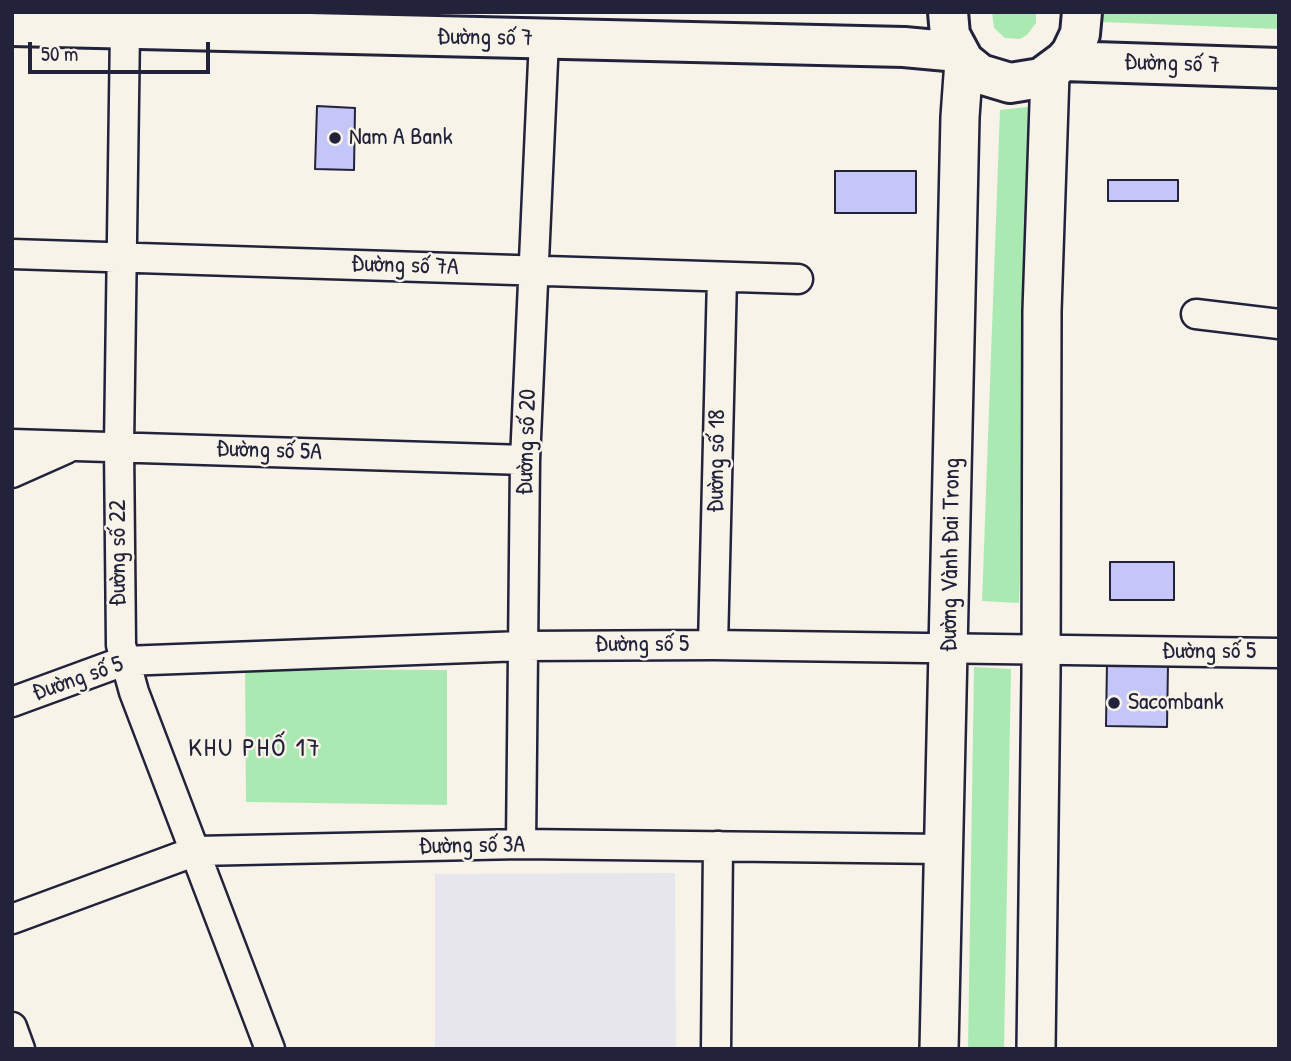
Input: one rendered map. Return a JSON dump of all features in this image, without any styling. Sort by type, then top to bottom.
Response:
[{"type":"main road","points":[[948,12],[950,34],[961,56]]},
{"type":"main road","points":[[1057,67],[1071,53],[1080,34],[1082,12]]},
{"type":"main road","name":"Đường số 7","points":[[12,26],[904,47],[961,56],[980,74],[1010,83],[1031,81],[1057,67],[1279,68]]},
{"type":"street","name":"Đường số 22","points":[[125,30],[119,446],[120,629],[124,661],[270,1049]]},
{"type":"street","name":"Đường số 20","points":[[521,845],[526,460],[544,39]]},
{"type":"street","name":"Đường Vành Đai Trong","points":[[939,1049],[961,56]]},
{"type":"street","points":[[1036,1049],[1042,311],[1057,67]]},
{"type":"street","name":"Đường số 7A","points":[[12,254],[798,279]]},
{"type":"street","name":"Đường số 18","points":[[713,645],[722,277]]},
{"type":"street","points":[[1196,314],[1279,324]]},
{"type":"street","name":"Đường số 5A","points":[[12,444],[526,460]]},
{"type":"street","points":[[12,473],[75,446]]},
{"type":"street","name":"Đường số 5","points":[[12,702],[124,661],[522,646],[713,645],[1279,653]]},
{"type":"street","name":"Đường số 3A","points":[[12,919],[196,851],[521,845],[943,849]]},
{"type":"street","points":[[716,1049],[718,846]]},
{"type":"street","points":[[12,1027],[20,1049]]},
{"type":"shaded area","points":[[675,873],[676,1049],[435,1049],[435,874]]},
{"type":"green space","points":[[992,12],[1036,12],[1036,23],[1027,35],[1020,39],[1005,38],[994,28]]},
{"type":"green space","points":[[1101,12],[1279,12],[1279,29],[1101,22]]},
{"type":"green space","points":[[1036,106],[1019,603],[982,601],[1000,110]]},
{"type":"green space","points":[[974,667],[1011,669],[1004,1049],[968,1049]]},
{"type":"green space","points":[[245,669],[447,670],[447,805],[246,802]]},
{"type":"building","name":"Nam A Bank","points":[[317,106],[355,108],[354,170],[315,169]]},
{"type":"building","points":[[835,171],[916,171],[916,213],[835,213]]},
{"type":"building","points":[[1108,180],[1178,180],[1178,201],[1108,201]]},
{"type":"building","points":[[1110,562],[1174,562],[1174,600],[1110,600]]},
{"type":"building","points":[[1107,662],[1168,664],[1167,727],[1106,726]]},
{"type":"place","name":"Nam A Bank","points":[[335,138]]},
{"type":"place","name":"Sacombank","points":[[1114,703]]},
{"type":"district","name":"KHU PHỐ 17","points":[[255,749]]}]
